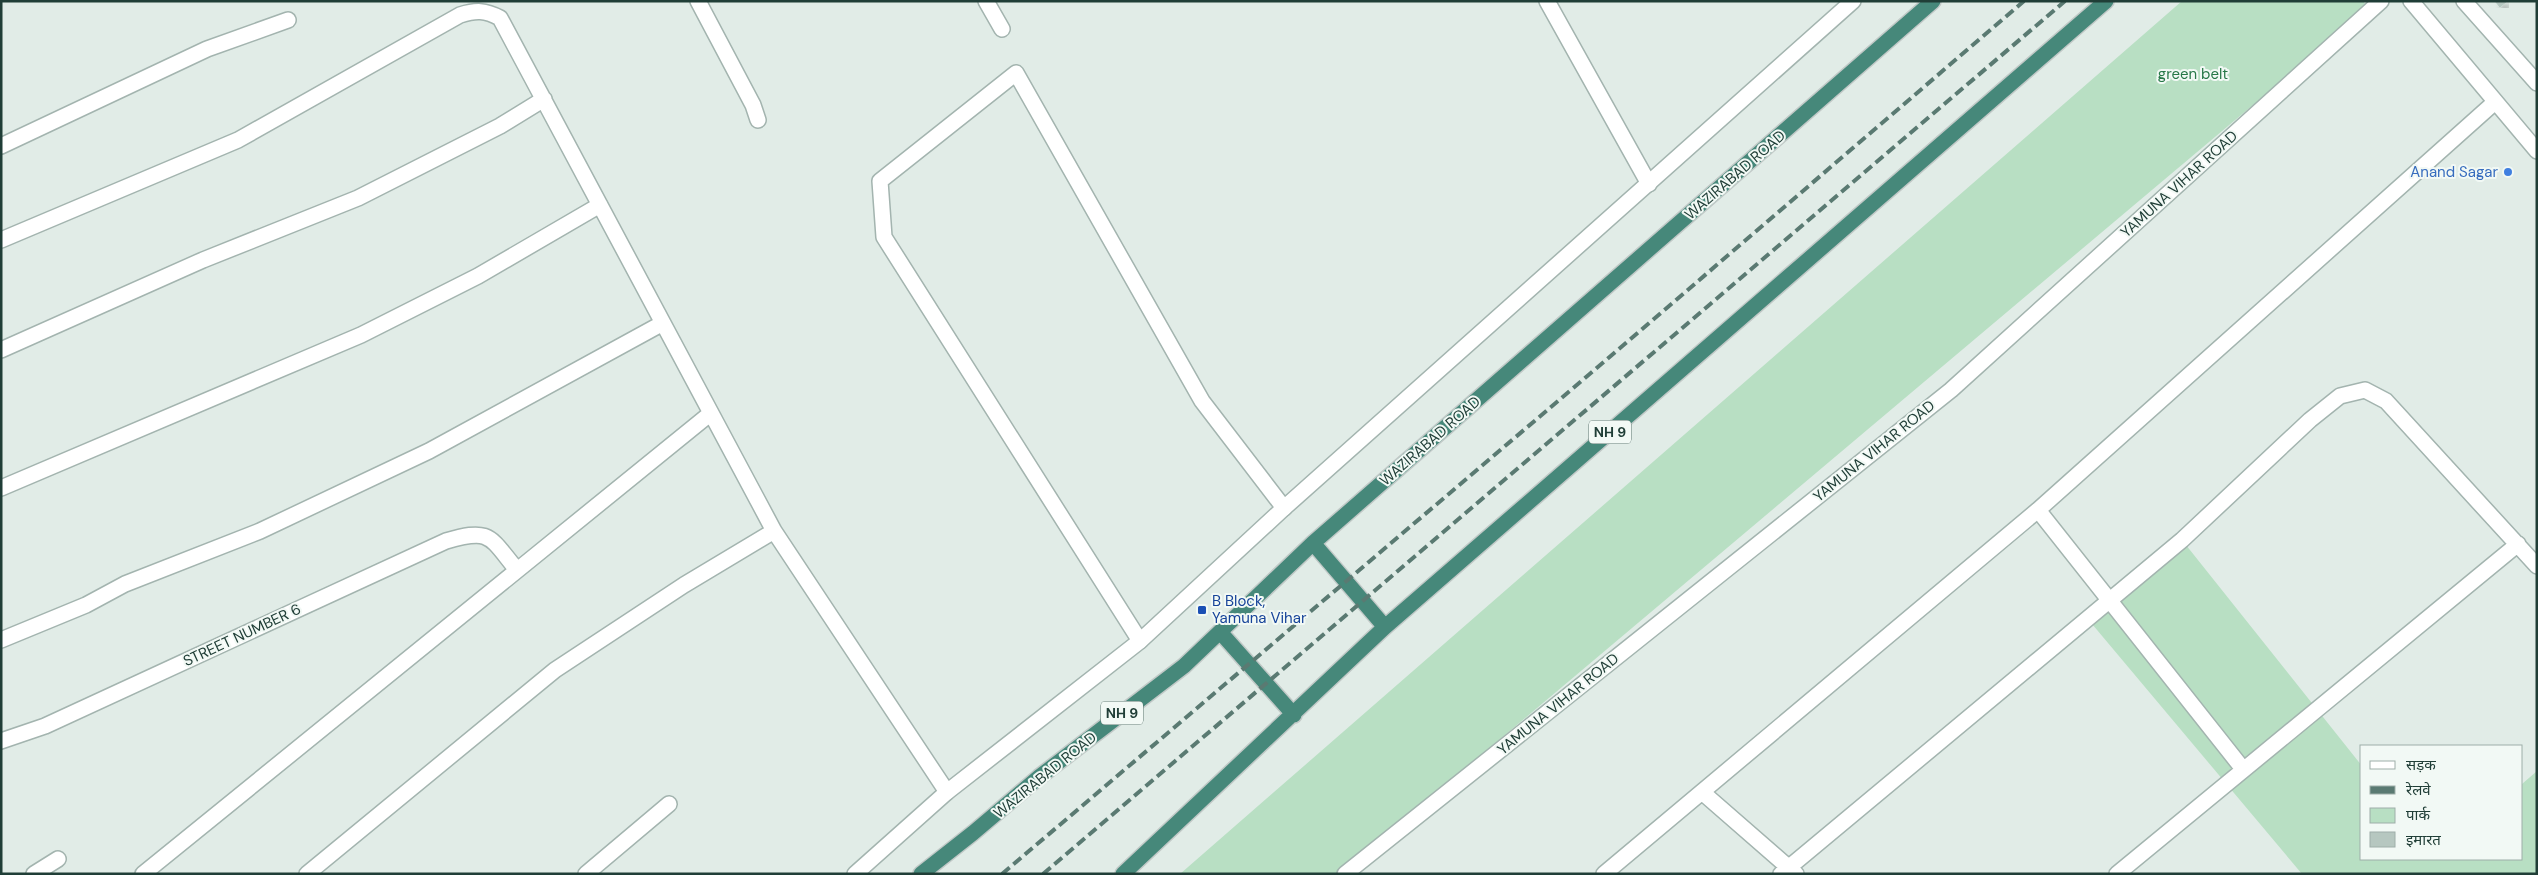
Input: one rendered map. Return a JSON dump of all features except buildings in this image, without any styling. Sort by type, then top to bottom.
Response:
[{"type":"highway","name":"WAZIRABAD ROAD","points":[[921,874],[974,833],[1038,777],[1166,681],[1221,633],[1313,543],[1933,1]]},
{"type":"highway","name":"NH 9","points":[[1123,874],[1385,628],[2106,1]]},
{"type":"highway","points":[[1313,543],[1385,628]]},
{"type":"highway","points":[[1221,633],[1294,715]]},
{"type":"street","points":[[698,1],[753,105],[758,120]]},
{"type":"street","points":[[986,1],[1002,29]]},
{"type":"street","points":[[1546,1],[1649,184]]},
{"type":"street","points":[[855,874],[946,792],[1140,641],[1284,508],[1853,1]]},
{"type":"street","name":"YAMUNA VIHAR ROAD","points":[[1345,874],[1951,390],[2380,1]]},
{"type":"street","points":[[2411,1],[2537,151]]},
{"type":"street","points":[[2464,1],[2537,83]]},
{"type":"street","points":[[1,240],[238,140],[460,15],[477,10],[489,12],[500,18],[774,531],[946,792]]},
{"type":"street","points":[[1,146],[207,49],[288,20]]},
{"type":"street","points":[[1140,641],[884,237],[880,180],[1016,73],[1202,401],[1284,508]]},
{"type":"street","points":[[1,350],[203,260],[358,198],[500,126],[544,99]]},
{"type":"street","points":[[1604,874],[2038,510],[2495,102]]},
{"type":"street","points":[[1,488],[360,335],[478,276],[600,205]]},
{"type":"street","points":[[1,640],[86,605],[125,584],[260,530],[420,456],[663,323]]},
{"type":"street","points":[[1702,792],[1789,871],[2182,540],[2310,420],[2340,396],[2365,390],[2386,400],[2537,566]]},
{"type":"street","points":[[143,874],[711,413]]},
{"type":"street","points":[[2038,510],[2243,769]]},
{"type":"street","points":[[307,874],[555,670],[684,585],[774,531]]},
{"type":"street","name":"STREET NUMBER 6","points":[[1,741],[45,726],[446,542],[471,534],[483,534],[492,539],[517,570]]},
{"type":"street","points":[[2117,874],[2518,544]]},
{"type":"street","points":[[586,874],[669,804]]},
{"type":"street","points":[[34,874],[58,859]]},
{"type":"green space","name":"green belt","points":[[2182,1],[2363,1],[2368,8],[1340,874],[1180,874]]},
{"type":"green space","points":[[2182,540],[2360,763],[2360,860],[2523,860],[2523,783],[2537,771],[2537,874],[2302,874],[2087,618]]},
{"type":"railway","points":[[1002,874],[1605,361],[2024,1]]},
{"type":"railway","points":[[1043,874],[2065,1]]},
{"type":"place","name":"Anand Sagar","points":[[2508,172]]},
{"type":"place","name":"B Block, Yamuna Vihar","points":[[1202,610]]}]
